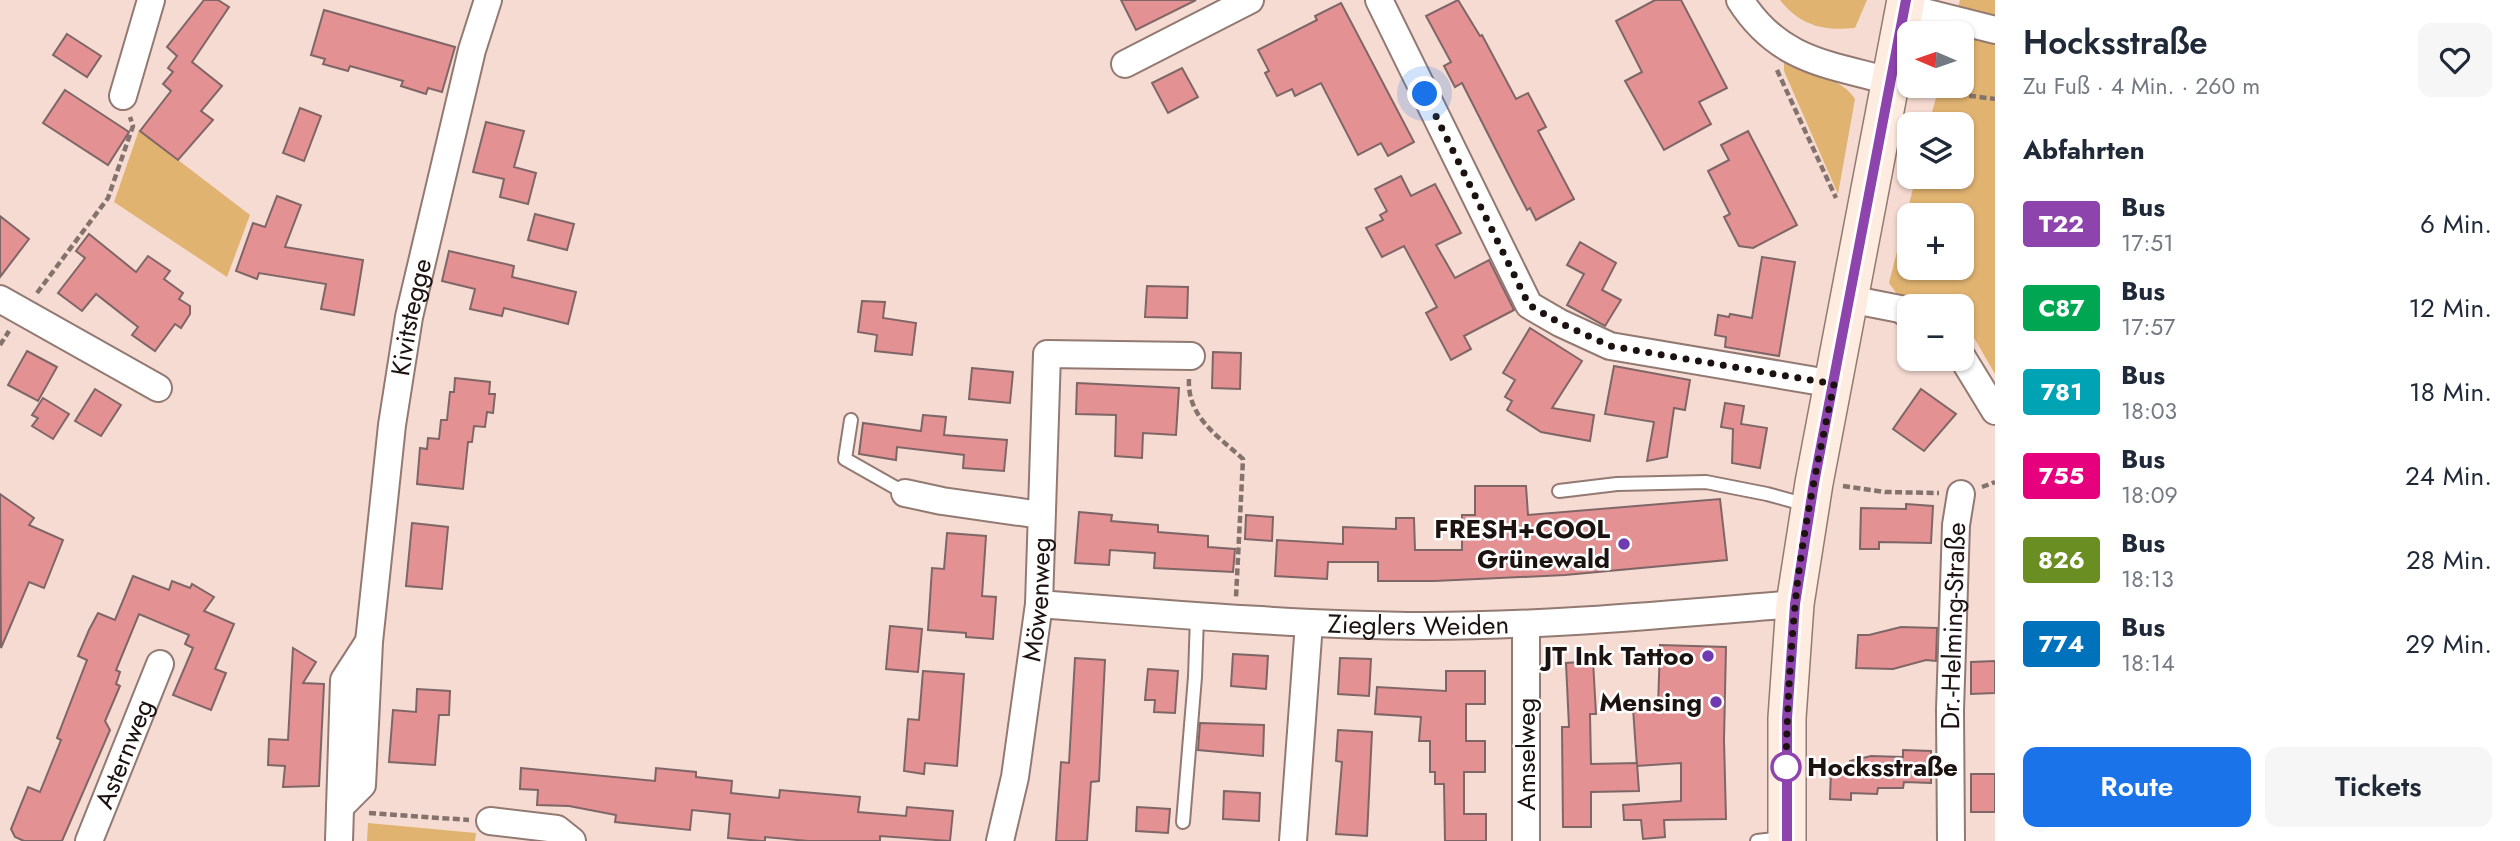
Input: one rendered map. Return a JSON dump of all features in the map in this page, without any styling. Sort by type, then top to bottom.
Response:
[{"type":"main road","points":[[1777,840],[1795,604],[1905,3]]},
{"type":"street","points":[[123,96],[151,0]]},
{"type":"street","name":"Kivitstegge","points":[[340,809],[362,785],[369,642],[392,425],[409,317],[472,50],[488,0]]},
{"type":"street","points":[[1125,64],[1250,0]]},
{"type":"street","points":[[1379,0],[1529,305],[1610,346],[1834,384]]},
{"type":"street","points":[[1740,0],[1756,24],[1778,43],[1795,53],[1890,81]]},
{"type":"street","points":[[1905,3],[1995,30]]},
{"type":"street","points":[[1849,299],[1897,308]]},
{"type":"street","points":[[11,305],[158,388]]},
{"type":"street","name":"Möwenweg","points":[[1000,841],[1015,777],[1039,604],[1047,354],[1191,356]]},
{"type":"street","points":[[1971,371],[1995,411]]},
{"type":"street","points":[[905,493],[1041,515]]},
{"type":"street","name":"Dr.-Helming-Straße","points":[[1951,841],[1950,710],[1956,525],[1961,494]]},
{"type":"street","name":"Zieglers Weiden","points":[[1039,604],[1235,619],[1424,626],[1526,625],[1795,604]]},
{"type":"street","points":[[1293,841],[1309,622]]},
{"type":"street","name":"Amselweg","points":[[1526,625],[1526,841]]},
{"type":"street","name":"Asternweg","points":[[89,841],[160,664]]},
{"type":"street","points":[[340,809],[340,841]]},
{"type":"street","points":[[490,821],[557,829],[572,841]]},
{"type":"lane","points":[[851,420],[845,459],[905,493]]},
{"type":"lane","points":[[1559,491],[1617,484],[1706,482],[1767,494],[1813,495]]},
{"type":"lane","points":[[1183,822],[1195,677],[1197,616]]},
{"type":"path","points":[[1756,24],[1840,206]]},
{"type":"path","points":[[1890,81],[1927,92],[1995,99]]},
{"type":"path","points":[[0,345],[11,305],[108,198],[133,126],[123,96]]},
{"type":"path","points":[[1191,356],[1188,395],[1199,418],[1243,458],[1235,619]]},
{"type":"path","points":[[1813,495],[1885,492],[1961,494],[1995,482]]},
{"type":"path","points":[[340,809],[490,821]]},
{"type":"shaded area","points":[[1780,0],[1867,0],[1855,28],[1833,29],[1805,21]]},
{"type":"shaded area","points":[[1960,0],[1995,0],[1995,374],[1974,338],[1974,294],[1897,294],[1889,283],[1897,252],[1897,280],[1974,280],[1974,203],[1909,203],[1913,189],[1974,189],[1974,112],[1932,112],[1936,98],[1974,98],[1974,21],[1955,21]]},
{"type":"shaded area","points":[[1784,63],[1833,81],[1855,99],[1838,194],[1784,71]]},
{"type":"shaded area","points":[[139,130],[250,215],[227,277],[114,202]]},
{"type":"shaded area","points":[[368,823],[476,833],[475,841],[367,841]]},
{"type":"building","points":[[204,0],[218,0],[229,7],[192,62],[222,86],[201,111],[213,120],[178,160],[140,131],[171,91],[163,84],[173,72],[168,68],[177,56],[167,47]]},
{"type":"building","points":[[1121,0],[1196,0],[1136,30]]},
{"type":"building","points":[[1458,0],[1480,36],[1482,35],[1516,99],[1528,93],[1546,127],[1538,131],[1574,199],[1536,220],[1530,208],[1527,210],[1462,83],[1455,87],[1444,66],[1451,62],[1426,16]]},
{"type":"building","points":[[1655,0],[1681,0],[1727,88],[1699,102],[1711,124],[1664,150],[1625,81],[1642,72],[1616,21]]},
{"type":"building","points":[[1341,3],[1414,142],[1388,156],[1381,143],[1358,155],[1321,83],[1295,96],[1292,89],[1277,96],[1265,73],[1269,71],[1258,50],[1317,20],[1315,16]]},
{"type":"building","points":[[324,10],[455,47],[442,92],[428,88],[426,94],[401,86],[403,81],[350,66],[348,71],[323,64],[325,59],[311,55]]},
{"type":"building","points":[[67,34],[101,56],[87,77],[53,55]]},
{"type":"building","points":[[1182,68],[1198,97],[1168,113],[1152,83]]},
{"type":"building","points":[[65,90],[129,132],[108,165],[43,123]]},
{"type":"building","points":[[300,108],[321,116],[304,161],[283,153]]},
{"type":"building","points":[[486,122],[524,131],[514,167],[536,173],[528,204],[500,197],[504,179],[473,172]]},
{"type":"building","points":[[1748,131],[1797,225],[1753,248],[1739,246],[1724,217],[1730,214],[1708,171],[1729,160],[1721,145]]},
{"type":"building","points":[[1401,176],[1411,196],[1435,184],[1461,233],[1436,245],[1455,278],[1489,260],[1514,310],[1464,336],[1471,349],[1451,360],[1426,313],[1437,307],[1404,246],[1382,257],[1366,228],[1383,220],[1380,215],[1387,211],[1375,189]]},
{"type":"building","points":[[277,196],[301,205],[285,247],[363,260],[354,315],[321,309],[326,284],[259,273],[257,279],[236,271],[253,223],[265,227]]},
{"type":"building","points":[[535,214],[574,224],[567,250],[528,240]]},
{"type":"building","points":[[0,216],[29,239],[0,277]]},
{"type":"building","points":[[89,234],[136,272],[148,256],[170,271],[164,279],[183,293],[179,299],[190,306],[190,314],[181,328],[175,324],[155,351],[132,335],[138,327],[96,294],[82,311],[58,293],[85,258],[76,251]]},
{"type":"building","points":[[1580,242],[1616,263],[1602,290],[1621,300],[1605,326],[1567,305],[1584,274],[1567,265]]},
{"type":"building","points":[[449,251],[514,266],[512,277],[576,292],[568,324],[504,308],[502,316],[470,309],[475,289],[442,281]]},
{"type":"building","points":[[1762,257],[1795,262],[1779,356],[1725,347],[1726,337],[1715,335],[1718,315],[1752,318]]},
{"type":"building","points":[[1147,286],[1188,287],[1187,318],[1145,317]]},
{"type":"building","points":[[862,301],[885,302],[883,318],[916,323],[912,355],[875,351],[877,335],[858,332]]},
{"type":"building","points":[[1530,328],[1582,361],[1552,408],[1594,415],[1590,441],[1541,432],[1507,410],[1512,401],[1505,397],[1515,380],[1503,373]]},
{"type":"building","points":[[27,351],[57,367],[38,401],[8,385]]},
{"type":"building","points":[[1213,352],[1241,353],[1240,389],[1212,388]]},
{"type":"building","points":[[1614,366],[1690,380],[1685,410],[1674,408],[1667,457],[1647,461],[1654,422],[1605,414]]},
{"type":"building","points":[[972,368],[1013,372],[1010,403],[969,399]]},
{"type":"building","points":[[455,378],[490,382],[489,394],[495,394],[493,413],[487,412],[485,427],[474,426],[472,442],[468,442],[463,489],[417,484],[420,448],[427,449],[428,438],[439,439],[441,420],[447,420],[450,392],[454,392]]},
{"type":"building","points":[[1077,383],[1179,388],[1176,435],[1143,433],[1142,458],[1115,456],[1116,415],[1076,414]]},
{"type":"building","points":[[95,389],[121,405],[101,436],[75,421]]},
{"type":"building","points":[[1921,389],[1956,414],[1924,451],[1893,429]]},
{"type":"building","points":[[43,398],[69,414],[53,439],[32,426],[38,418],[32,415]]},
{"type":"building","points":[[1725,403],[1744,406],[1741,424],[1767,428],[1760,468],[1732,463],[1733,429],[1721,427]]},
{"type":"building","points":[[923,415],[946,417],[944,435],[1007,440],[1004,471],[963,468],[964,455],[897,447],[896,460],[859,454],[863,423],[921,431]]},
{"type":"building","points":[[1475,486],[1526,486],[1528,515],[1720,499],[1727,560],[1565,575],[1434,581],[1378,581],[1378,562],[1328,562],[1327,579],[1275,576],[1277,540],[1343,544],[1343,527],[1396,529],[1396,518],[1414,518],[1415,550],[1462,550],[1462,515],[1475,515]]},
{"type":"building","points":[[0,494],[34,518],[29,525],[63,540],[44,588],[29,582],[1,648]]},
{"type":"building","points":[[1906,504],[1933,506],[1931,543],[1879,542],[1879,549],[1860,549],[1861,508],[1906,509]]},
{"type":"building","points":[[1079,512],[1112,515],[1111,521],[1158,525],[1158,532],[1208,536],[1208,547],[1235,549],[1233,572],[1154,568],[1155,553],[1110,550],[1109,565],[1075,563]]},
{"type":"building","points":[[1246,515],[1273,517],[1272,541],[1245,539]]},
{"type":"building","points":[[412,523],[448,527],[442,589],[406,586]]},
{"type":"building","points":[[947,533],[986,536],[982,596],[996,597],[993,639],[966,637],[966,633],[928,630],[932,568],[944,569]]},
{"type":"building","points":[[133,576],[169,590],[172,581],[190,588],[192,584],[214,597],[204,611],[234,624],[215,669],[226,673],[211,710],[173,695],[193,648],[185,644],[189,635],[139,614],[116,670],[120,672],[116,684],[120,686],[105,721],[110,730],[62,841],[24,841],[15,837],[11,829],[28,787],[40,792],[61,740],[57,738],[87,660],[78,656],[98,613],[115,620]]},
{"type":"building","points":[[890,626],[922,629],[918,672],[886,669]]},
{"type":"building","points":[[1901,627],[1937,628],[1936,661],[1926,660],[1893,669],[1856,668],[1858,635]]},
{"type":"building","points":[[1660,645],[1726,647],[1726,819],[1664,820],[1665,837],[1643,839],[1641,820],[1624,820],[1623,805],[1681,801],[1681,763],[1637,766],[1633,708],[1658,708]]},
{"type":"building","points":[[293,648],[316,662],[303,683],[324,684],[319,786],[283,787],[285,766],[268,765],[269,739],[288,740]]},
{"type":"building","points":[[1233,654],[1268,656],[1266,689],[1231,686]]},
{"type":"building","points":[[1075,658],[1105,660],[1099,781],[1091,782],[1087,841],[1056,841],[1061,762],[1069,763]]},
{"type":"building","points":[[1340,658],[1371,659],[1369,696],[1338,694]]},
{"type":"building","points":[[1593,661],[1596,714],[1590,714],[1591,764],[1637,763],[1639,791],[1591,792],[1591,827],[1563,827],[1562,727],[1569,727],[1566,663]]},
{"type":"building","points":[[1995,661],[1995,693],[1971,694],[1971,662]]},
{"type":"building","points":[[1148,669],[1178,671],[1175,713],[1154,712],[1155,700],[1145,700]]},
{"type":"building","points":[[923,671],[964,674],[957,766],[925,763],[924,774],[904,771],[908,719],[919,720]]},
{"type":"building","points":[[1446,671],[1485,671],[1485,704],[1466,704],[1466,741],[1485,741],[1485,772],[1464,772],[1464,814],[1486,814],[1486,841],[1445,841],[1444,784],[1435,784],[1435,772],[1430,772],[1430,741],[1419,741],[1421,717],[1375,714],[1377,687],[1446,691]]},
{"type":"building","points":[[417,689],[450,691],[449,715],[439,715],[435,765],[389,762],[393,710],[416,712]]},
{"type":"building","points":[[1200,723],[1264,725],[1263,756],[1198,750]]},
{"type":"building","points":[[1338,730],[1372,732],[1367,836],[1336,834],[1342,762],[1336,761]]},
{"type":"building","points":[[1903,750],[1931,751],[1931,783],[1904,782],[1903,788],[1878,788],[1877,794],[1851,793],[1851,800],[1830,799],[1831,770],[1850,770],[1850,761],[1871,756],[1903,757]]},
{"type":"building","points":[[521,768],[655,781],[656,768],[696,772],[696,777],[732,781],[731,793],[779,798],[780,790],[860,797],[858,812],[906,816],[907,807],[953,811],[950,841],[880,836],[880,841],[808,841],[765,837],[765,841],[761,841],[728,838],[730,814],[692,810],[690,830],[615,822],[616,815],[569,806],[537,805],[538,790],[520,789]]},
{"type":"building","points":[[1971,774],[1995,774],[1995,812],[1971,812]]},
{"type":"building","points":[[1224,791],[1260,793],[1259,821],[1223,819]]},
{"type":"building","points":[[1137,807],[1170,809],[1168,833],[1136,831]]},
{"type":"bus line","name":"T22","points":[[1787,841],[1787,718],[1795,604],[1814,483],[1906,0]]},
{"type":"place","name":"FRESH+COOL Grünewald","points":[[1624,544]]},
{"type":"place","name":"JT Ink Tattoo","points":[[1708,656]]},
{"type":"place","name":"Mensing","points":[[1716,702]]},
{"type":"place","name":"Hocksstraße","points":[[1786,767]]},
{"type":"route","points":[[1425,94],[1529,305],[1610,346],[1834,384],[1814,483],[1795,604],[1786,767]]}]
